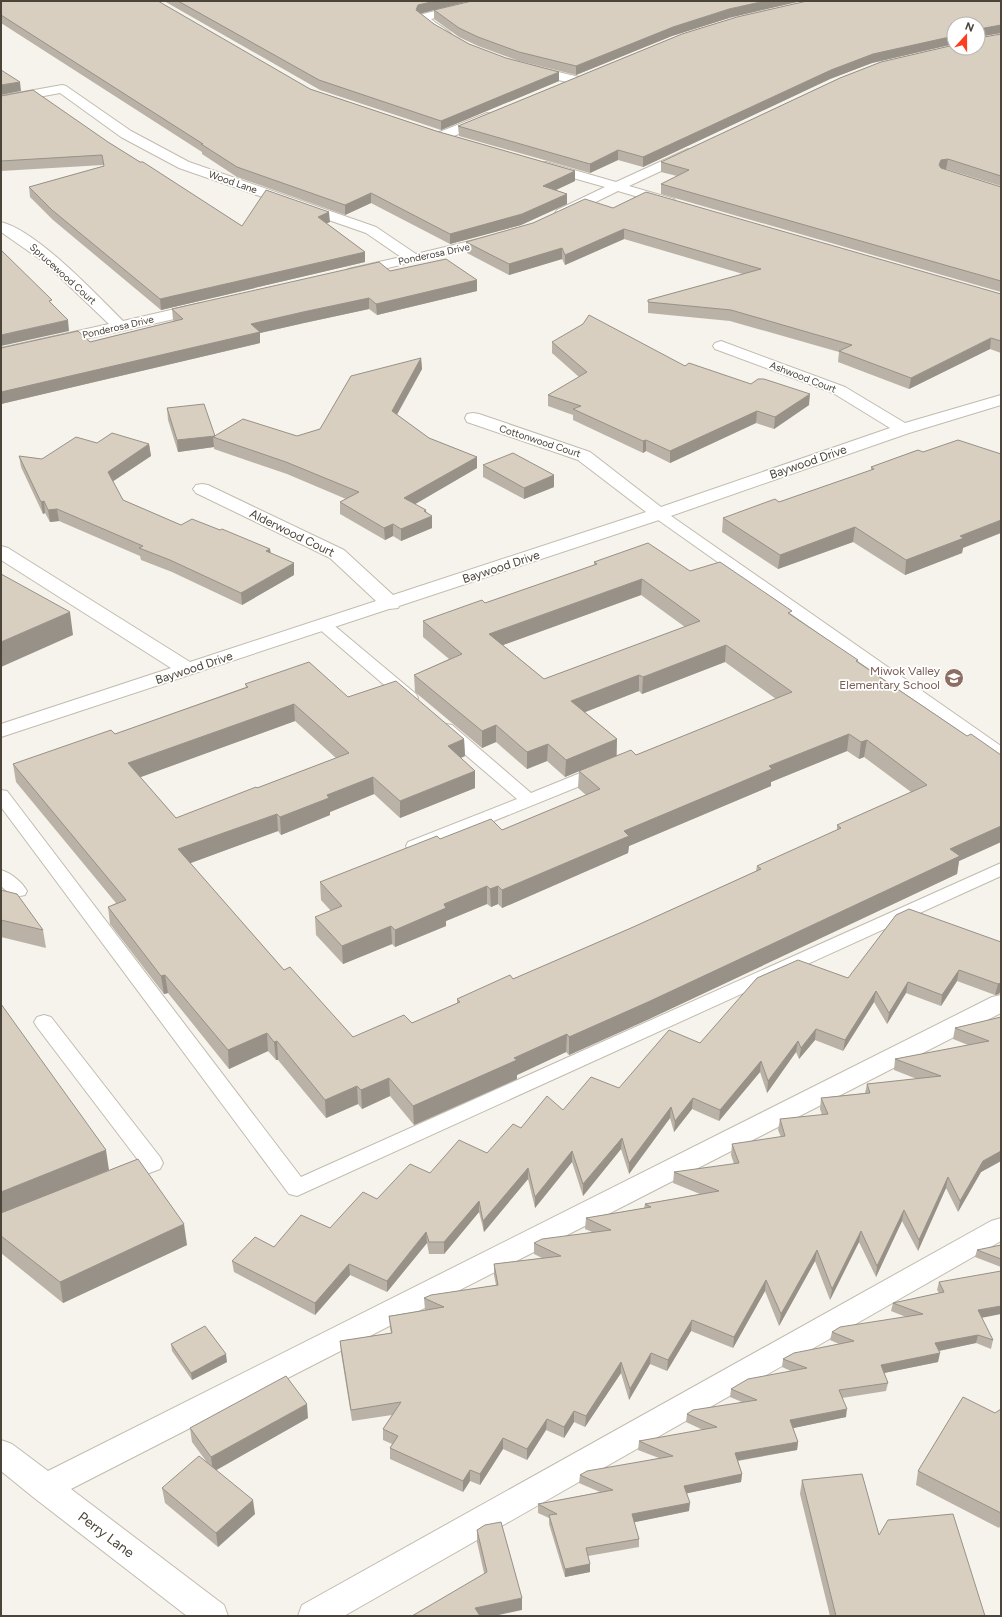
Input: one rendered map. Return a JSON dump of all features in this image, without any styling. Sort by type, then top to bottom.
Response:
[{"type":"street","points":[[456,40],[432,27],[423,16],[488,1]]},
{"type":"street","points":[[518,66],[575,80]]},
{"type":"street","points":[[554,89],[590,74]]},
{"type":"street","name":"Wood Lane","points":[[1,100],[62,89],[126,134],[184,165],[371,230],[412,258]]},
{"type":"street","points":[[442,136],[498,113]]},
{"type":"street","points":[[426,131],[464,143]]},
{"type":"street","points":[[549,219],[700,148]]},
{"type":"street","points":[[533,163],[685,207]]},
{"type":"street","name":"Sprucewood Court","points":[[1,226],[16,234],[48,258],[121,327]]},
{"type":"street","name":"Ponderosa Drive","points":[[343,274],[475,245],[505,236]]},
{"type":"street","name":"Ponderosa Drive","points":[[1,353],[213,305]]},
{"type":"street","name":"Ashwood Court","points":[[720,346],[839,390],[903,429]]},
{"type":"street","name":"Baywood Drive","points":[[1,731],[391,604],[659,514],[903,429],[1001,400]]},
{"type":"street","name":"Cottonwood Court","points":[[474,418],[584,456],[659,514]]},
{"type":"street","name":"Alderwood Court","points":[[202,489],[337,554],[391,604]]},
{"type":"street","points":[[1,552],[188,670]]},
{"type":"street","points":[[13,580],[31,571]]},
{"type":"street","points":[[44,1488],[1001,1003]]},
{"type":"street","points":[[314,1616],[1001,1228]]},
{"type":"street","name":"Perry Lane","points":[[1,1453],[44,1488],[212,1616]]},
{"type":"lane","points":[[659,514],[1001,754]]},
{"type":"lane","points":[[324,625],[529,800]]},
{"type":"lane","points":[[400,852],[615,765]]},
{"type":"lane","points":[[1,796],[297,1188],[1001,869]]},
{"type":"lane","points":[[1,876],[18,891]]},
{"type":"lane","points":[[44,1022],[152,1163],[102,1184]]},
{"type":"building","points":[[1,1],[158,1],[310,89],[436,131],[575,171],[543,186],[567,194],[522,214],[450,234],[371,193],[345,205],[237,167],[1,15]]},
{"type":"building","points":[[178,1],[435,1],[418,5],[416,10],[434,24],[469,44],[506,58],[559,72],[441,121],[319,80]]},
{"type":"building","points":[[472,1],[765,1],[729,9],[673,27],[576,66],[519,52],[478,37],[459,28],[434,10]]},
{"type":"building","points":[[807,1],[1001,1],[1001,25],[986,28],[986,16],[946,16],[946,38],[873,54],[831,70],[643,157],[618,150],[590,164],[458,126],[682,34],[737,17]]},
{"type":"building","points":[[1001,34],[1001,176],[948,159],[941,160],[939,165],[941,168],[1001,187],[1001,281],[661,184],[689,170],[661,162],[840,78],[881,62],[946,47],[946,56],[986,56],[986,37]]},
{"type":"building","points":[[1,70],[20,82],[1,85]]},
{"type":"building","points":[[33,90],[108,142],[140,162],[143,162],[242,226],[266,190],[329,212],[318,217],[365,252],[160,299],[52,210],[29,187],[104,166],[102,155],[1,161],[1,96]]},
{"type":"building","points":[[646,192],[1001,294],[1001,341],[991,338],[911,378],[839,351],[852,345],[731,310],[648,302],[648,300],[761,269],[624,229],[565,255],[562,248],[509,264],[466,242],[533,223],[585,199],[613,208]]},
{"type":"building","points":[[1,250],[52,300],[49,301],[68,320],[1,335]]},
{"type":"building","points":[[446,259],[477,280],[376,304],[369,298],[251,324],[260,332],[1,392],[1,348],[78,331],[90,342],[183,319],[172,309],[379,262],[390,271]]},
{"type":"building","points":[[589,315],[685,366],[689,363],[751,384],[758,379],[764,379],[810,394],[775,417],[757,411],[670,451],[646,440],[643,441],[573,409],[581,406],[548,395],[587,372],[552,342],[583,324]]},
{"type":"building","points":[[421,358],[392,411],[429,438],[477,457],[404,498],[426,510],[424,511],[432,516],[401,529],[393,524],[384,528],[340,502],[359,492],[286,462],[213,437],[243,419],[297,436],[320,429],[351,376]]},
{"type":"building","points":[[204,404],[215,436],[177,440],[167,408]]},
{"type":"building","points":[[112,433],[149,444],[108,472],[123,500],[181,525],[192,519],[220,530],[222,529],[270,549],[266,551],[294,563],[241,593],[170,560],[139,548],[143,546],[57,509],[48,510],[44,501],[41,502],[19,456],[42,459],[76,437],[97,443]]},
{"type":"building","points":[[958,440],[1001,454],[1001,520],[960,536],[964,538],[906,560],[855,527],[780,555],[723,518],[775,499],[779,502],[874,469],[871,467],[918,450],[923,452]]},
{"type":"building","points":[[513,453],[554,475],[524,488],[483,465]]},
{"type":"building","points":[[648,543],[690,571],[720,562],[792,611],[788,613],[858,660],[856,661],[967,736],[971,734],[1001,755],[1001,826],[950,849],[960,856],[648,1002],[569,1037],[567,1034],[514,1058],[517,1060],[413,1106],[389,1078],[361,1090],[357,1086],[325,1100],[277,1041],[274,1042],[267,1033],[228,1050],[165,975],[161,976],[108,907],[126,900],[13,764],[111,730],[115,734],[248,687],[245,684],[309,662],[348,697],[396,681],[464,739],[448,746],[475,771],[400,801],[373,777],[327,795],[329,798],[280,817],[277,814],[178,849],[284,970],[290,967],[353,1037],[404,1015],[412,1023],[460,1002],[457,999],[510,975],[513,979],[631,928],[761,869],[757,866],[841,828],[837,825],[927,785],[867,740],[861,742],[849,734],[769,766],[772,769],[624,831],[629,836],[502,890],[498,886],[490,889],[487,886],[444,904],[446,908],[395,930],[391,926],[342,946],[315,917],[342,906],[320,882],[437,836],[440,839],[491,819],[502,830],[600,789],[579,771],[631,750],[636,755],[792,692],[726,645],[643,677],[639,675],[571,701],[617,739],[566,760],[548,744],[527,752],[496,725],[482,731],[414,675],[462,654],[423,621],[482,600],[485,603],[597,564],[594,562]],"holes":[[[642,579],[700,621],[544,679],[489,634]],[[294,704],[349,753],[176,818],[128,763]]]},
{"type":"building","points":[[1,574],[70,612],[1,642]]},
{"type":"building","points":[[1,890],[17,894],[43,930],[1,920]]},
{"type":"building","points":[[909,909],[1001,942],[1001,983],[998,984],[959,970],[942,995],[908,982],[889,1013],[876,991],[845,1040],[816,1029],[801,1048],[798,1041],[768,1081],[761,1061],[720,1110],[693,1098],[675,1121],[671,1107],[629,1163],[622,1138],[583,1184],[572,1151],[535,1197],[528,1168],[483,1221],[479,1201],[444,1242],[429,1242],[426,1232],[387,1281],[349,1264],[315,1303],[232,1261],[255,1237],[274,1247],[301,1215],[330,1228],[363,1192],[377,1199],[410,1164],[430,1173],[459,1140],[487,1153],[513,1124],[521,1128],[547,1096],[563,1110],[591,1077],[619,1088],[669,1030],[700,1043],[757,978],[798,960],[848,978],[896,915]]},
{"type":"building","points":[[1,1004],[106,1150],[1,1192]]},
{"type":"building","points":[[1001,1017],[1001,1151],[983,1161],[960,1201],[948,1177],[919,1240],[904,1210],[877,1266],[861,1231],[832,1289],[817,1250],[781,1314],[766,1280],[734,1337],[692,1320],[668,1360],[651,1353],[630,1389],[621,1362],[586,1416],[574,1411],[564,1427],[547,1419],[527,1449],[503,1438],[480,1474],[470,1470],[463,1481],[390,1448],[398,1436],[383,1429],[401,1402],[351,1410],[340,1341],[392,1333],[389,1316],[444,1307],[424,1298],[431,1295],[498,1285],[494,1264],[561,1256],[534,1243],[542,1239],[611,1230],[586,1218],[651,1207],[645,1204],[719,1191],[674,1172],[739,1163],[732,1144],[785,1136],[780,1119],[828,1114],[821,1098],[870,1093],[867,1084],[941,1076],[895,1059],[989,1041],[955,1028]]},
{"type":"building","points":[[138,1159],[184,1224],[60,1282],[1,1236],[1,1213]]},
{"type":"building","points":[[1001,1245],[1001,1259],[977,1250]]},
{"type":"building","points":[[1001,1271],[1001,1306],[978,1310],[993,1340],[978,1335],[935,1343],[940,1353],[881,1365],[888,1383],[839,1390],[847,1409],[790,1420],[798,1442],[735,1453],[742,1474],[684,1486],[690,1503],[632,1514],[639,1539],[586,1548],[590,1564],[565,1569],[549,1515],[557,1514],[538,1504],[613,1490],[580,1475],[587,1471],[673,1456],[639,1441],[717,1427],[687,1414],[693,1410],[757,1400],[731,1389],[748,1379],[807,1368],[783,1359],[794,1353],[854,1341],[832,1332],[840,1327],[923,1314],[893,1303],[944,1292],[939,1282]]},
{"type":"building","points":[[205,1326],[226,1354],[191,1373],[171,1344]]},
{"type":"building","points":[[286,1376],[307,1404],[211,1457],[190,1428]]},
{"type":"building","points":[[963,1397],[995,1413],[1001,1409],[1001,1513],[918,1471]]},
{"type":"building","points":[[199,1456],[253,1500],[216,1533],[162,1488]]},
{"type":"building","points":[[862,1474],[879,1535],[888,1520],[953,1514],[985,1616],[836,1616],[802,1480]]},
{"type":"building","points":[[501,1522],[522,1598],[475,1608],[480,1616],[412,1616],[487,1572],[477,1530],[485,1525]]},
{"type":"place","name":"Miwok Valley Elementary School","points":[[954,678]]}]
